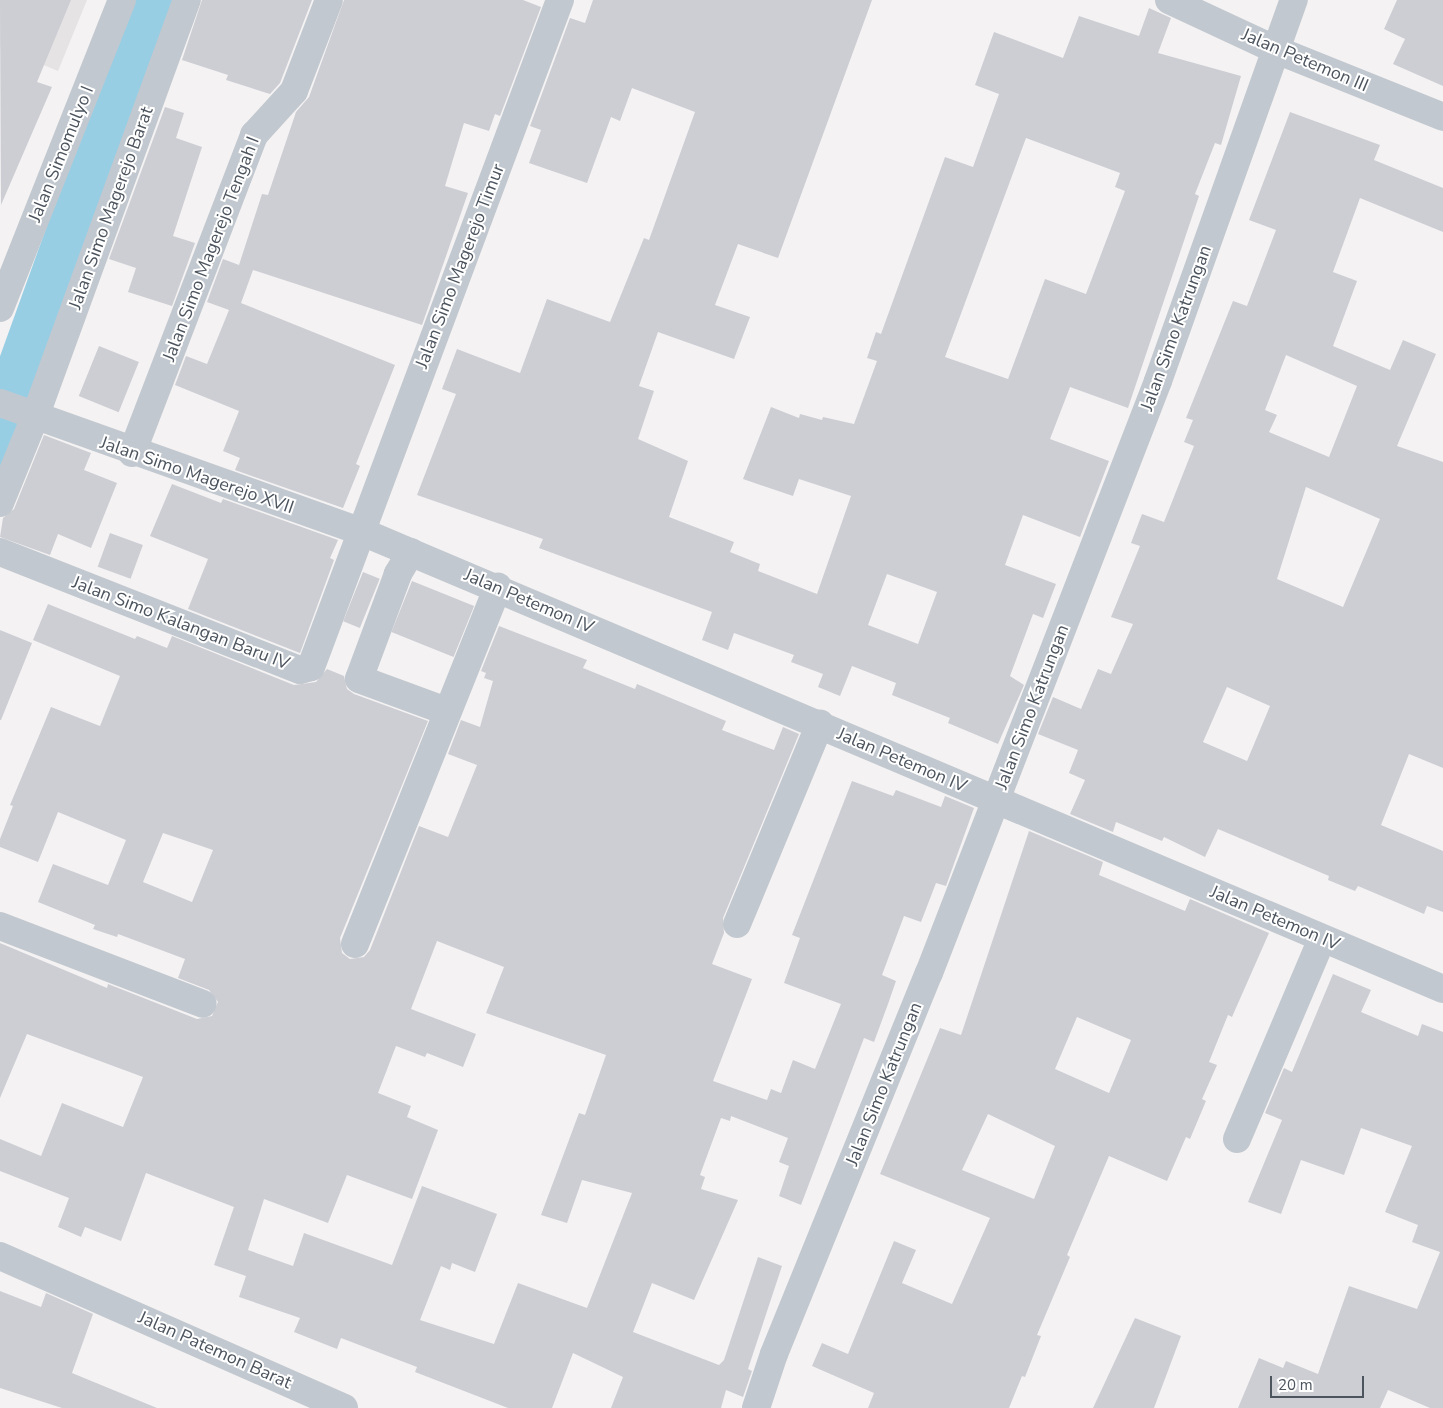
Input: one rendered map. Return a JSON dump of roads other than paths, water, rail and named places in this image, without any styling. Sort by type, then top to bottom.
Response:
[{"type":"street","name":"Jalan Simomulyo I","points":[[0,308],[122,0]]},
{"type":"street","name":"Jalan Simo Magerejo Barat","points":[[0,503],[30,415],[187,0]]},
{"type":"street","name":"Jalan Simo Magerejo Tengah I","points":[[132,453],[254,134],[294,91],[329,0]]},
{"type":"street","name":"Jalan Simo Magerejo Timur","points":[[360,531],[560,0]]},
{"type":"street","name":"Jalan Petemon III","points":[[1169,0],[1274,49],[1443,117]]},
{"type":"street","name":"Jalan Simo Katrungan","points":[[756,1408],[774,1354],[996,801],[1158,381],[1274,49],[1294,0]]},
{"type":"street","name":"Jalan Simo Magerejo XVII","points":[[0,403],[132,453],[360,531]]},
{"type":"street","name":"Jalan Simo Kalangan Baru IV","points":[[0,552],[306,670],[311,667],[360,531]]},
{"type":"street","name":"Jalan Petemon IV","points":[[360,531],[498,587],[996,801],[1443,989]]},
{"type":"street","points":[[411,552],[398,574],[359,679],[438,708]]},
{"type":"street","points":[[355,944],[498,587]]},
{"type":"street","points":[[737,924],[820,724]]},
{"type":"street","points":[[0,926],[203,1004]]},
{"type":"street","points":[[1237,1139],[1322,939]]},
{"type":"street","name":"Jalan Patemon Barat","points":[[0,1256],[87,1292],[344,1408]]},
{"type":"waterway","points":[[0,439],[158,0]]}]
